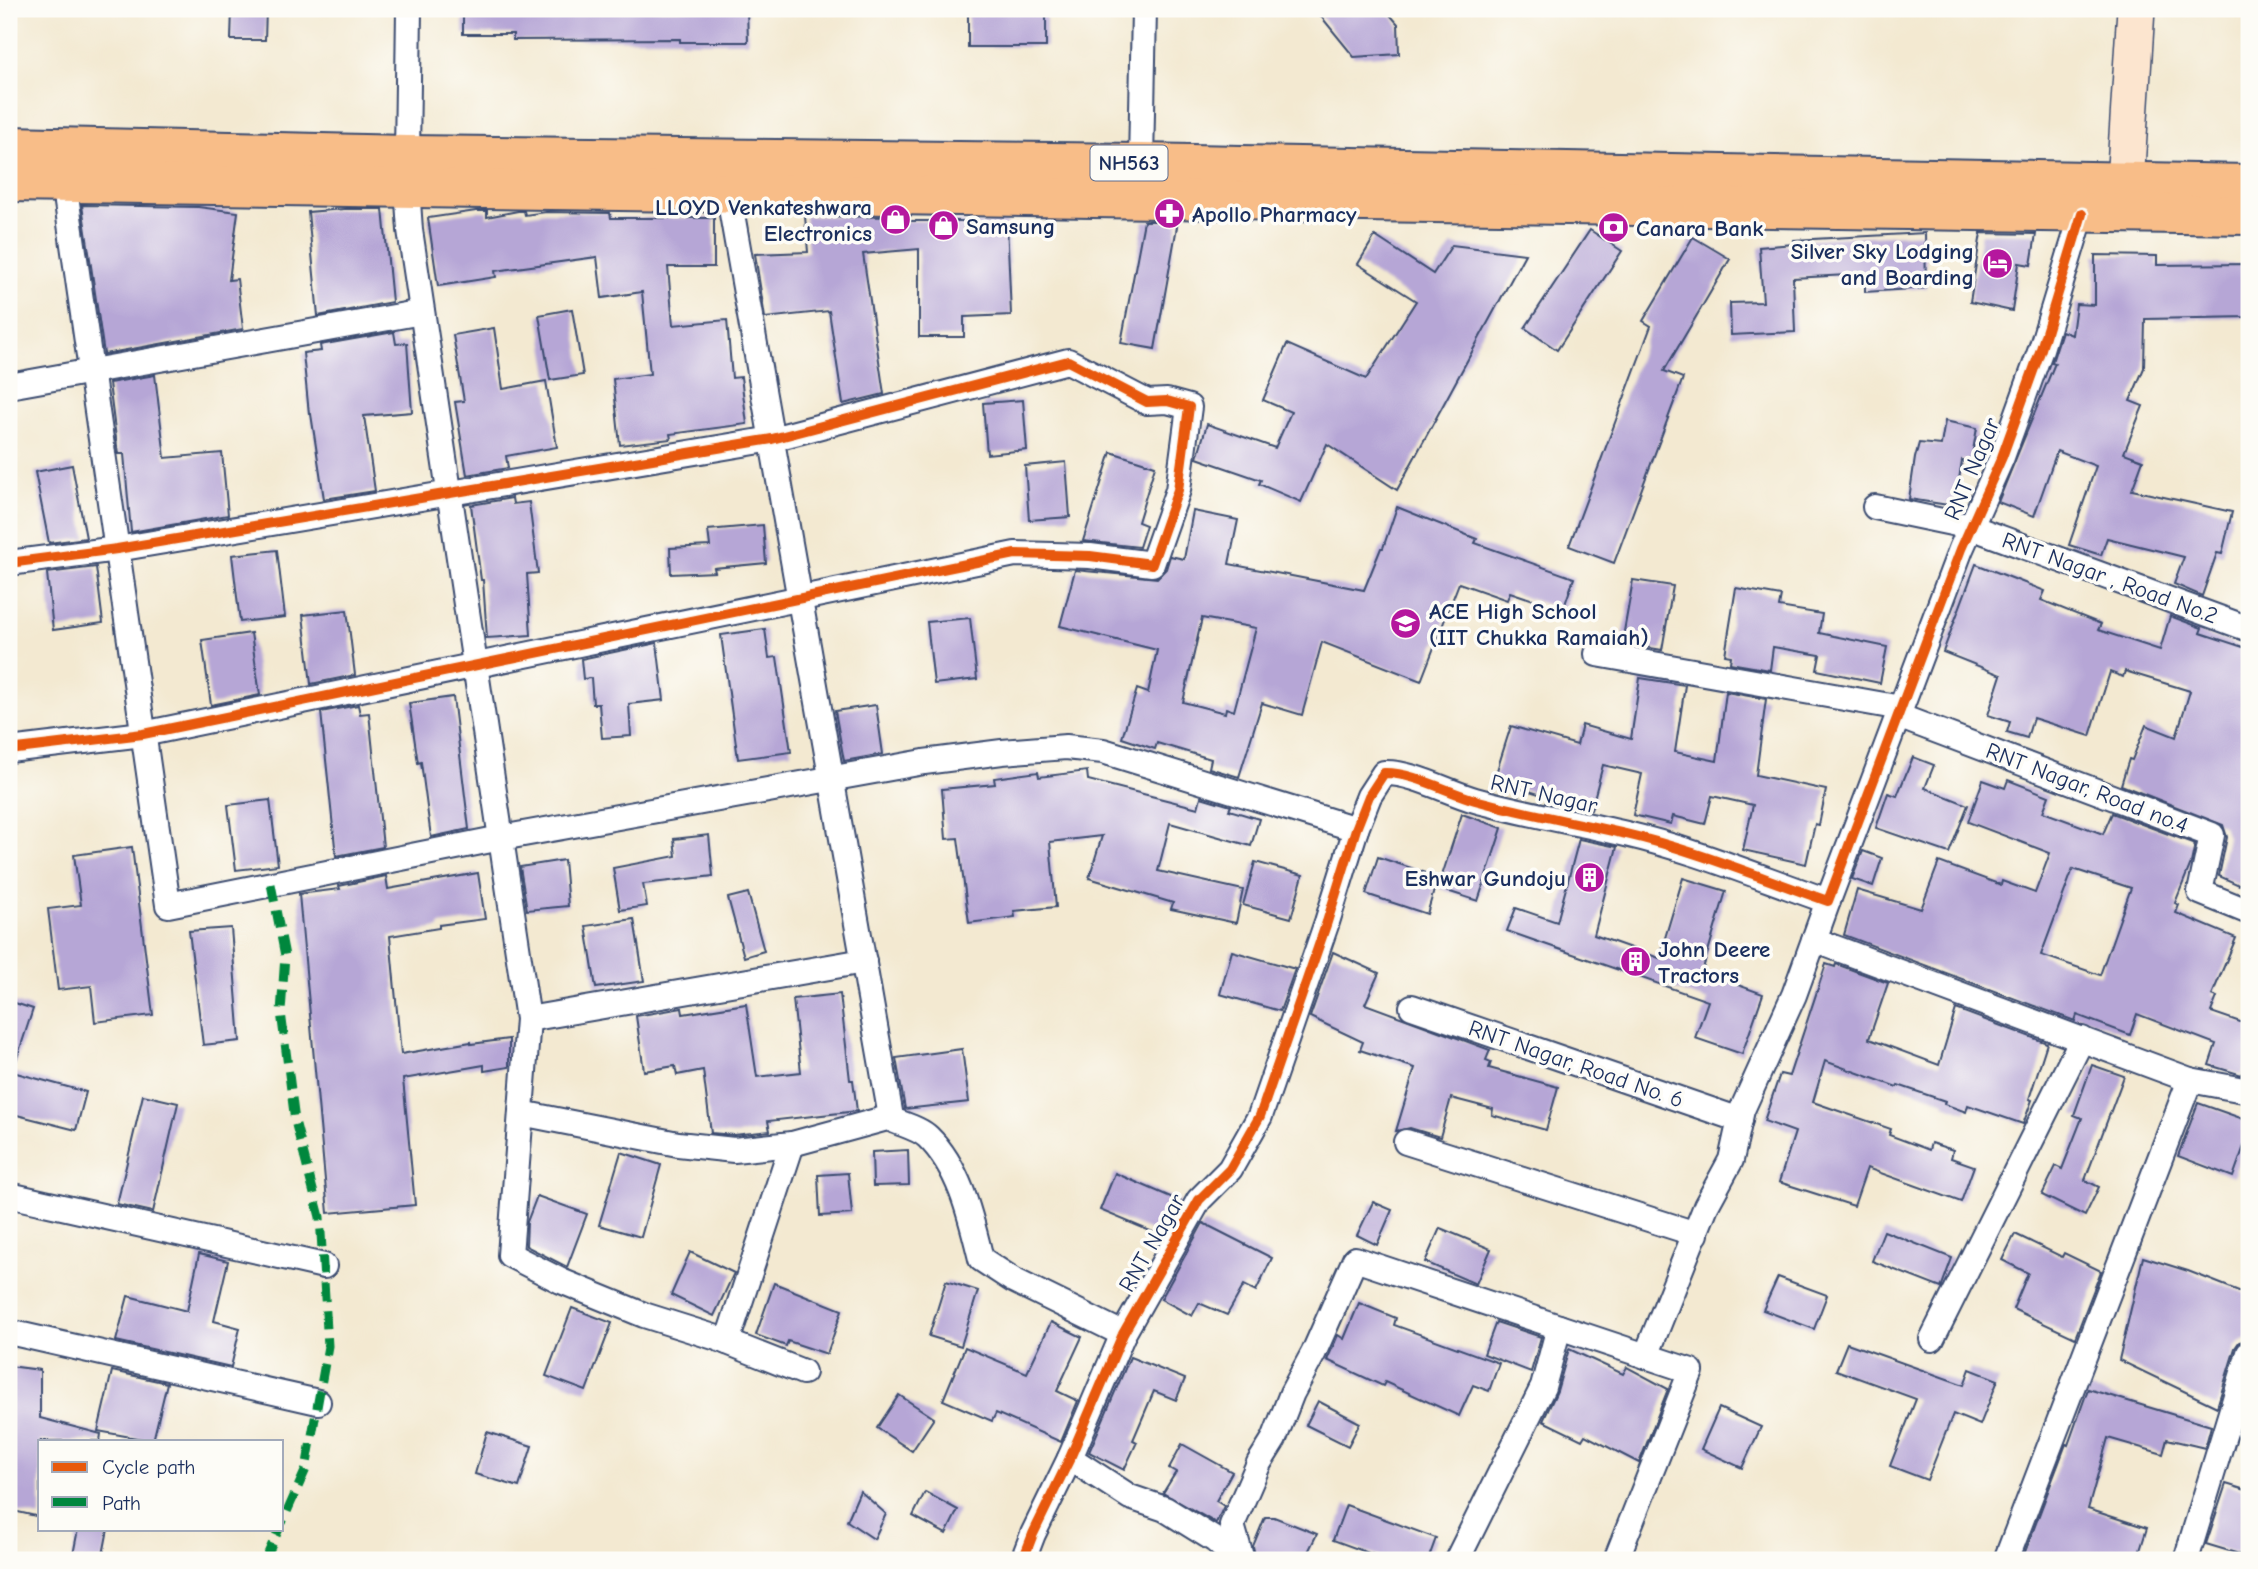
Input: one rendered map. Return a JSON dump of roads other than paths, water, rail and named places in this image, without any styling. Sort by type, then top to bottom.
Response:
[{"type":"highway","name":"NH563","points":[[9,146],[728,191],[2249,215]]},
{"type":"highway","name":"NH563","points":[[9,182],[407,171],[1141,163],[2249,184]]},
{"type":"street","points":[[409,9],[407,171],[422,312],[528,1019],[510,1255],[561,1281],[644,1315],[727,1342],[803,1372]]},
{"type":"street","points":[[1141,163],[1144,9]]},
{"type":"street","points":[[2125,183],[2136,9]]},
{"type":"street","points":[[64,182],[168,905],[501,838],[832,778],[976,755],[1066,747],[1103,751],[1356,829]]},
{"type":"street","points":[[728,191],[891,1117],[927,1136],[950,1167],[970,1216],[981,1259],[1013,1280],[1123,1334]]},
{"type":"street","name":"RNT Nagar","points":[[1646,1356],[1706,1206],[1731,1160],[1740,1120],[1794,995],[1971,527],[2002,457],[2041,349],[2081,214]]},
{"type":"street","points":[[9,386],[422,312]]},
{"type":"street","points":[[9,564],[117,549],[772,439],[1068,361],[1147,402],[1167,401],[1189,407],[1178,490],[1152,564],[1090,556],[1016,554],[144,734],[9,750]]},
{"type":"street","name":"RNT Nagar , Road No.2","points":[[1875,507],[1971,527],[2249,629]]},
{"type":"street","points":[[1597,654],[1900,712]]},
{"type":"street","name":"RNT Nagar, Road no.4","points":[[1900,712],[2212,835],[2200,892],[2249,912]]},
{"type":"street","name":"RNT Nagar","points":[[1023,1560],[1123,1334],[1149,1291],[1163,1261],[1182,1235],[1199,1200],[1230,1169],[1260,1116],[1356,829],[1377,781],[1384,773],[1394,772],[1475,800],[1626,834],[1705,856],[1828,901]]},
{"type":"street","points":[[1814,940],[2190,1080],[2249,1091]]},
{"type":"street","points":[[528,1019],[864,961]]},
{"type":"street","name":"RNT Nagar, Road No. 6","points":[[1412,1007],[1740,1120]]},
{"type":"street","points":[[1932,1339],[2082,1039]]},
{"type":"street","points":[[2006,1560],[2190,1080]]},
{"type":"street","points":[[521,1114],[678,1144],[734,1150],[792,1144],[891,1117]]},
{"type":"street","points":[[1406,1142],[1696,1234]]},
{"type":"street","points":[[727,1342],[792,1144]]},
{"type":"street","points":[[9,1195],[324,1266]]},
{"type":"street","points":[[1240,1560],[1232,1525],[1355,1259],[1691,1371],[1627,1556]]},
{"type":"street","points":[[1457,1560],[1543,1387],[1559,1327]]},
{"type":"street","points":[[9,1332],[318,1402]]},
{"type":"street","points":[[2186,1560],[2249,1353]]},
{"type":"street","points":[[1070,1458],[1130,1497],[1165,1509],[1215,1540],[1240,1560]]},
{"type":"place","name":"Apollo Pharmacy","points":[[1169,214]]},
{"type":"place","name":"LLOYD Venkateshwara Electronics","points":[[895,220]]},
{"type":"place","name":"Samsung","points":[[943,226]]},
{"type":"place","name":"Canara Bank","points":[[1613,228]]},
{"type":"place","name":"Silver Sky Lodging and Boarding","points":[[1997,264]]},
{"type":"place","name":"ACE High School (IIT Chukka Ramaiah)","points":[[1406,624]]},
{"type":"place","name":"Eshwar Gundoju","points":[[1589,878]]},
{"type":"place","name":"John Deere Tractors","points":[[1635,962]]}]
